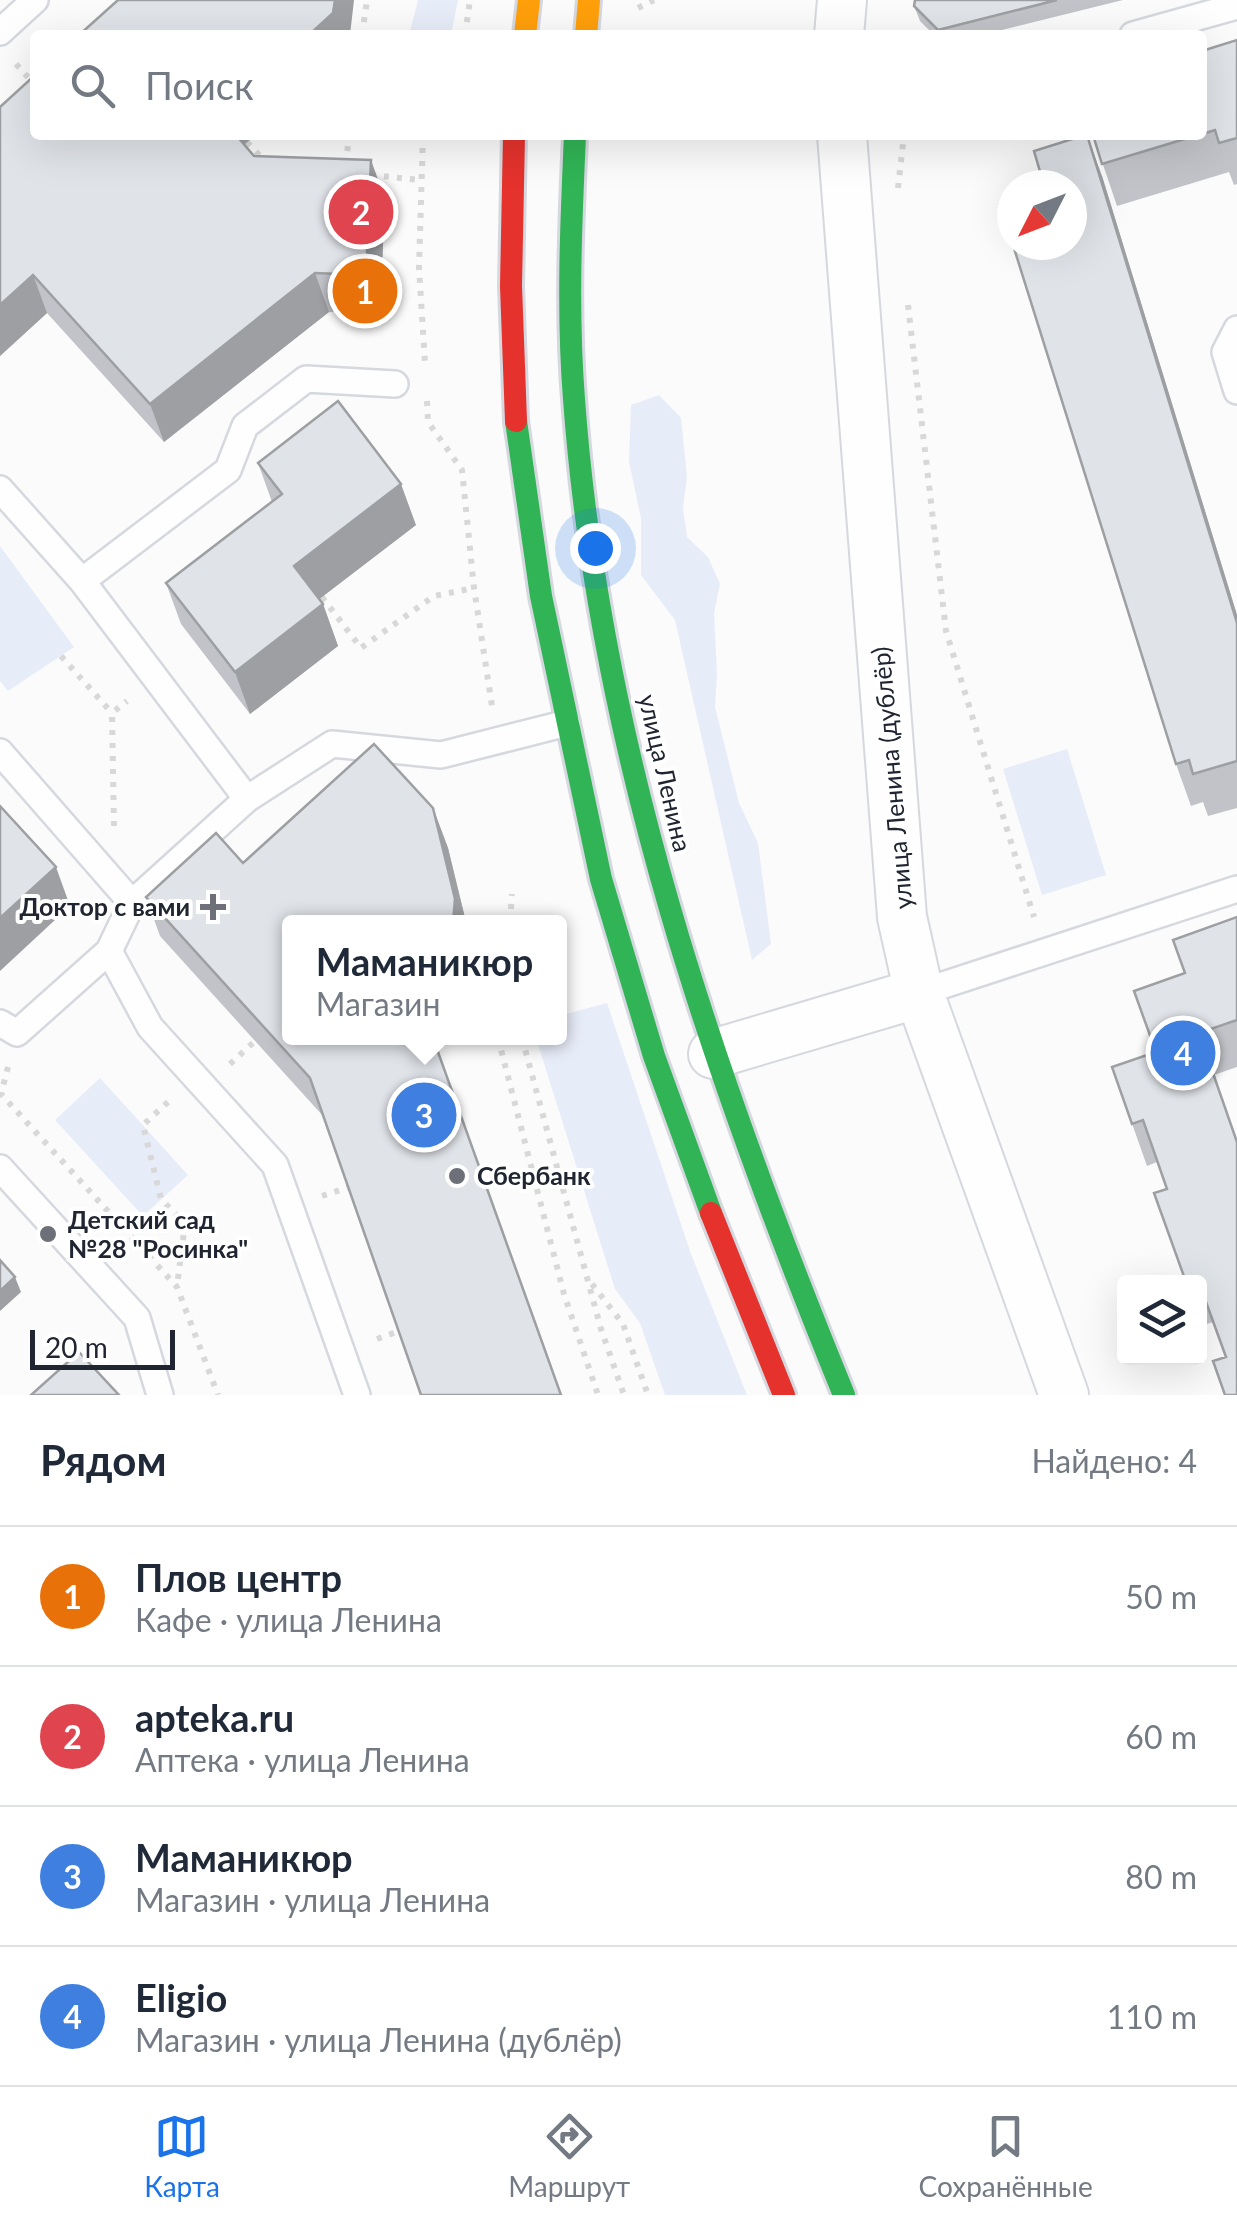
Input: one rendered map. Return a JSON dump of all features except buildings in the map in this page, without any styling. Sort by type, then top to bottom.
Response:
[{"type":"main road","points":[[526,30],[529,0]]},
{"type":"main road","points":[[586,30],[589,0]]},
{"type":"main road","points":[[514,140],[510,289],[517,436],[538,589],[566,723],[618,942],[705,1200],[784,1395]]},
{"type":"main road","name":"улица Ленина","points":[[575,140],[570,312],[576,436],[595,574],[646,822],[713,1054],[753,1172],[844,1395]]},
{"type":"street","points":[[839,30],[842,0]]},
{"type":"street","name":"улица Ленина (дублёр)","points":[[842,140],[902,917],[918,993],[1064,1395]]},
{"type":"street","points":[[713,1054],[918,993]]},
{"type":"lane","points":[[0,32],[34,0]]},
{"type":"lane","points":[[1151,30],[1237,6]]},
{"type":"lane","points":[[1237,329],[1225,352],[1237,391]]},
{"type":"lane","points":[[82,581],[228,470],[245,426],[306,380],[396,384]]},
{"type":"lane","points":[[0,489],[82,581],[247,798]]},
{"type":"lane","points":[[9,1028],[109,951],[124,894],[247,798],[332,744],[441,755],[566,723]]},
{"type":"lane","points":[[0,752],[124,894]]},
{"type":"lane","points":[[918,993],[1237,888]]},
{"type":"lane","points":[[109,951],[150,1027],[275,1165],[357,1395]]},
{"type":"lane","points":[[0,1168],[137,1318],[160,1395]]},
{"type":"path","points":[[363,30],[367,0]]},
{"type":"path","points":[[466,30],[470,0]]},
{"type":"path","points":[[344,172],[349,140]]},
{"type":"path","points":[[423,140],[419,268],[425,366]]},
{"type":"path","points":[[896,206],[903,140]]},
{"type":"path","points":[[247,142],[273,170]]},
{"type":"path","points":[[364,174],[420,180]]},
{"type":"path","points":[[907,302],[946,631],[1045,951]]},
{"type":"path","points":[[426,384],[428,422],[462,470],[474,588],[498,740]]},
{"type":"path","points":[[322,597],[361,648],[434,596],[474,588]]},
{"type":"path","points":[[61,656],[112,713],[124,894]]},
{"type":"path","points":[[112,713],[156,679]]},
{"type":"path","points":[[510,915],[512,894]]},
{"type":"path","points":[[9,1028],[2,1094],[177,1287],[218,1395]]},
{"type":"path","points":[[500,1045],[564,1294],[598,1395]]},
{"type":"path","points":[[524,1045],[624,1395]]},
{"type":"path","points":[[177,1287],[185,1224],[161,1199],[143,1125],[195,1078]]},
{"type":"path","points":[[588,1279],[623,1324],[648,1395]]},
{"type":"shaded area","points":[[418,0],[458,0],[452,30],[410,30]]},
{"type":"shaded area","points":[[659,395],[681,418],[687,477],[683,508],[687,537],[708,557],[720,584],[714,613],[715,707],[739,803],[758,843],[771,944],[752,960],[675,620],[641,575],[641,518],[629,462],[631,405]]},
{"type":"shaded area","points":[[0,546],[74,647],[8,691],[0,681]]},
{"type":"shaded area","points":[[1067,749],[1106,875],[1042,895],[1003,769]]},
{"type":"shaded area","points":[[607,1003],[691,1254],[747,1395],[665,1395],[640,1323],[615,1289],[538,1045],[567,1045],[567,1014]]},
{"type":"shaded area","points":[[100,1078],[188,1175],[143,1216],[55,1120]]},
{"type":"traffic: fast","points":[[575,140],[570,267],[574,399],[587,528],[608,656],[636,782],[708,1031],[750,1154],[844,1395]]},
{"type":"traffic: fast","points":[[516,421],[541,596],[601,879],[654,1056],[711,1213]]},
{"type":"traffic: slow","points":[[526,30],[529,0]]},
{"type":"traffic: slow","points":[[586,30],[589,0]]},
{"type":"traffic: jam","points":[[514,140],[511,286],[516,421]]},
{"type":"traffic: jam","points":[[711,1213],[784,1395]]},
{"type":"place","name":"apteka.ru","points":[[361,212]]},
{"type":"place","name":"Плов центр","points":[[365,291]]},
{"type":"place","name":"Доктор с вами","points":[[213,907]]},
{"type":"place","name":"Eligio","points":[[1183,1053]]},
{"type":"place","name":"Маманикюр","points":[[424,1115]]},
{"type":"place","name":"Сбербанк","points":[[457,1176]]},
{"type":"place","name":"Детский сад №28 \"Росинка\"","points":[[48,1234]]}]
